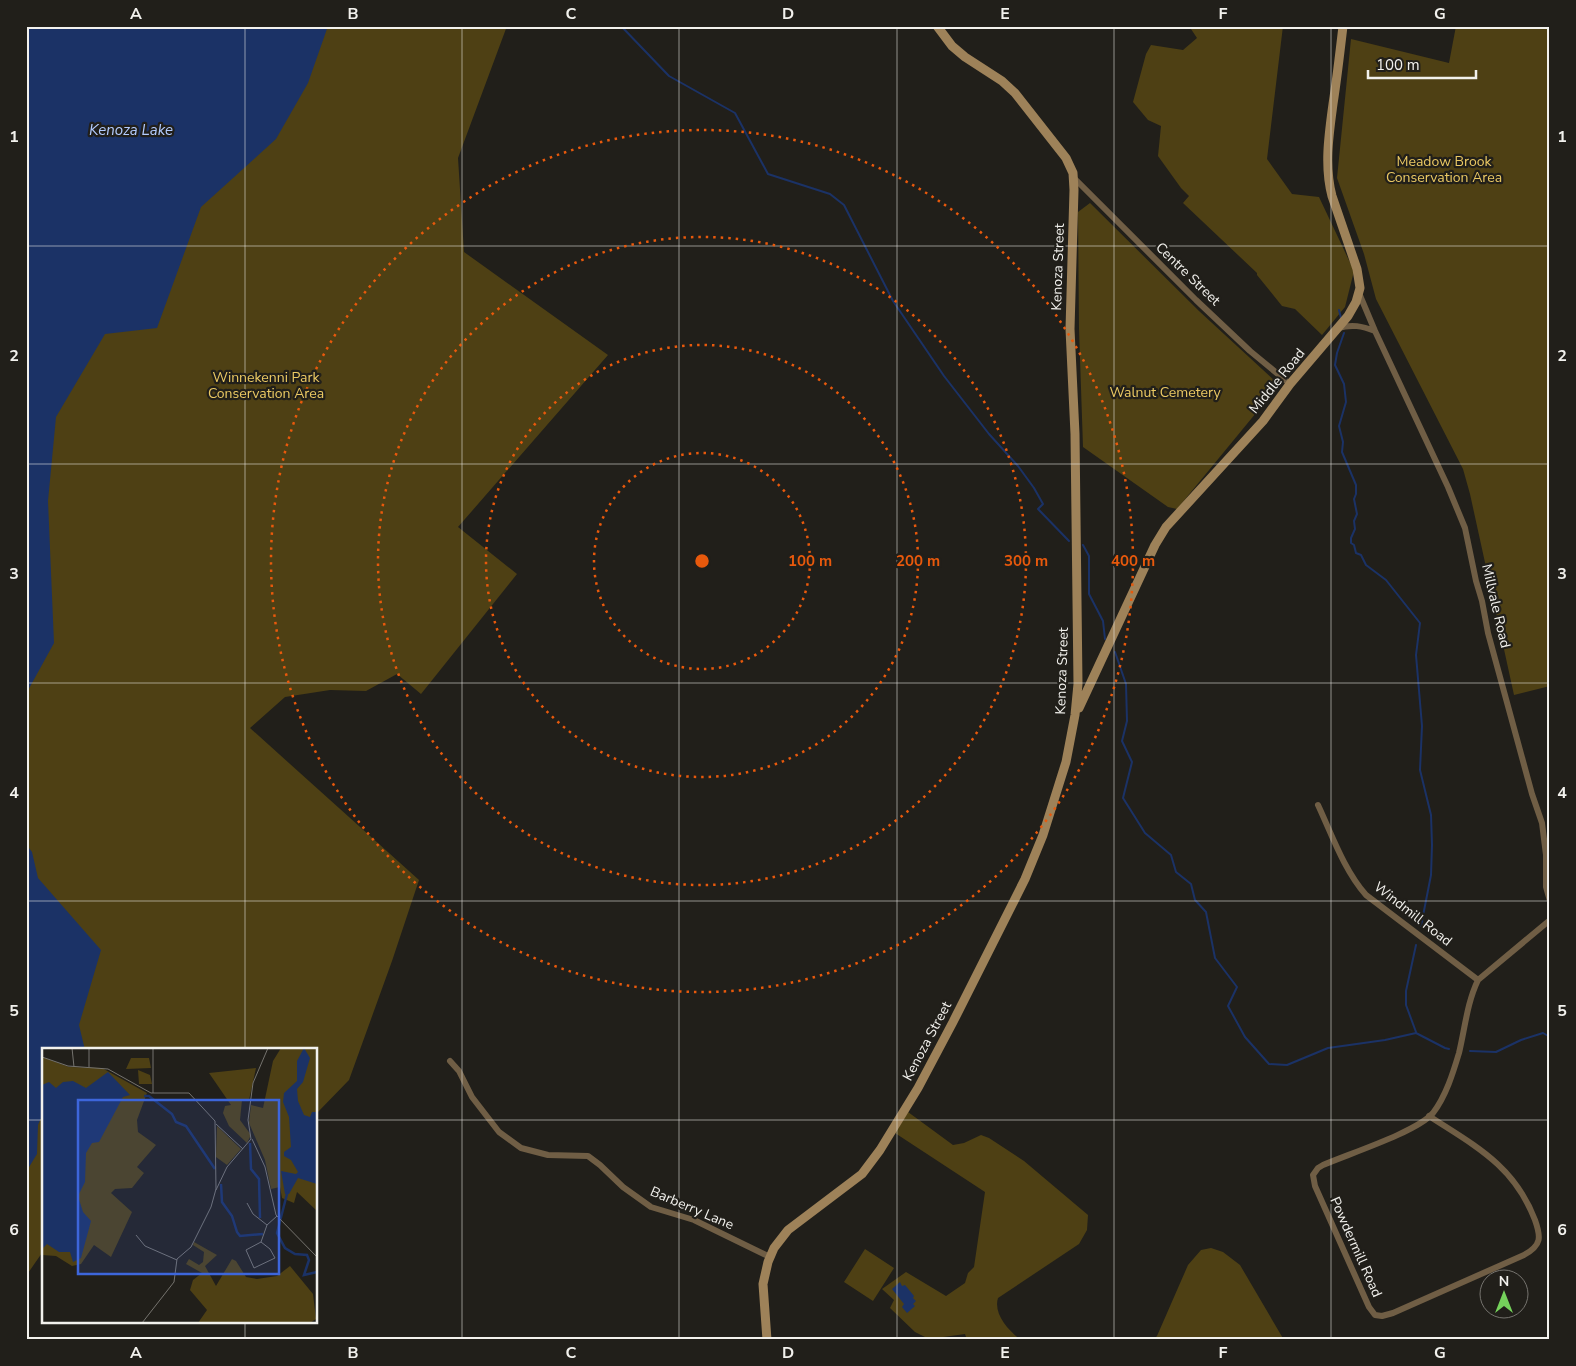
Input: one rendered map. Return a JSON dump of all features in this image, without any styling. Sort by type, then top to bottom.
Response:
[{"type":"street","name":"Kenoza Street","points":[[767,1340],[763,1292],[765,1272],[770,1257],[778,1242],[788,1230],[862,1174],[880,1150],[918,1088],[984,962],[1033,862],[1066,762],[1076,716],[1078,684],[1076,504],[1070,329],[1074,178],[1066,158],[1015,93],[1002,81],[965,57],[952,46],[937,26]]},
{"type":"street","points":[[1343,26],[1331,119],[1327,167],[1328,184],[1357,269],[1359,293]]},
{"type":"street","name":"Centre Street","points":[[1074,178],[1196,300],[1250,351],[1290,384]]},
{"type":"street","name":"Middle Road","points":[[1076,716],[1163,531],[1174,516],[1263,421],[1290,384],[1353,309],[1359,293]]},
{"type":"street","name":"Millvale Road","points":[[1359,293],[1448,486],[1465,528],[1488,633],[1529,786],[1542,824],[1546,855],[1546,887],[1550,900]]},
{"type":"street","points":[[1338,328],[1359,326],[1375,331]]},
{"type":"street","name":"Windmill Road","points":[[1318,805],[1346,866],[1366,895],[1478,980]]},
{"type":"street","name":"Powdermill Road","points":[[1429,1116],[1480,1150],[1506,1171],[1516,1183],[1533,1216],[1539,1231],[1539,1242],[1524,1255],[1393,1313],[1382,1316],[1375,1315],[1369,1307],[1328,1214],[1313,1174],[1323,1165],[1414,1127],[1429,1116],[1444,1092],[1455,1065],[1463,1037],[1471,994],[1478,980],[1550,920]]},
{"type":"street","name":"Barberry Lane","points":[[450,1061],[459,1071],[472,1097],[499,1132],[521,1148],[548,1155],[588,1156],[623,1187],[651,1207],[694,1220],[770,1257]]},
{"type":"green space","name":"Winnekenni Park Conservation Area","points":[[26,26],[507,26],[458,158],[464,252],[608,355],[458,527],[517,574],[421,694],[397,674],[366,691],[330,690],[285,697],[250,728],[419,880],[349,1080],[318,1112],[318,1048],[42,1048],[42,1253],[26,1276]]},
{"type":"green space","points":[[1189,26],[1283,26],[1267,159],[1292,194],[1319,197],[1354,271],[1345,307],[1322,335],[1295,309],[1282,306],[1257,273],[1183,203],[1189,196],[1158,156],[1161,126],[1148,120],[1133,102],[1146,54],[1151,45],[1183,50],[1197,38]]},
{"type":"green space","name":"Meadow Brook Conservation Area","points":[[1456,26],[1550,26],[1550,686],[1514,695],[1463,469],[1376,299],[1364,254],[1337,178],[1351,39],[1449,63]]},
{"type":"green space","name":"Walnut Cemetery","points":[[1090,203],[1199,311],[1276,382],[1274,391],[1177,509],[1168,507],[1083,447],[1078,212]]},
{"type":"green space","points":[[908,1112],[953,1145],[964,1143],[981,1135],[989,1138],[1024,1161],[1088,1215],[1087,1230],[1079,1244],[998,1298],[998,1310],[1003,1322],[1021,1340],[967,1340],[965,1334],[929,1339],[915,1332],[890,1308],[894,1300],[882,1289],[906,1272],[946,1296],[965,1283],[968,1273],[974,1267],[985,1192],[895,1133]]},
{"type":"green space","points":[[1211,1248],[1223,1252],[1240,1265],[1284,1340],[1153,1340],[1157,1336],[1188,1265],[1201,1250]]},
{"type":"green space","points":[[865,1249],[894,1268],[873,1301],[844,1282]]},
{"type":"water","name":"Kenoza Lake","points":[[26,26],[328,26],[308,83],[276,139],[201,207],[157,328],[105,334],[56,417],[48,501],[54,643],[26,694]]},
{"type":"water","points":[[26,844],[32,852],[38,878],[101,950],[79,1025],[85,1048],[42,1048],[42,1116],[38,1125],[37,1154],[26,1172]]},
{"type":"water","points":[[900,1282],[902,1286],[905,1285],[916,1301],[913,1304],[915,1306],[907,1313],[902,1307],[904,1304],[892,1289]]},
{"type":"waterway","points":[[621,26],[669,76],[735,113],[768,174],[830,194],[844,205],[893,301],[944,376],[1034,488],[1043,504],[1038,509],[1069,541]]},
{"type":"waterway","points":[[1339,310],[1341,318]]},
{"type":"waterway","points":[[1344,333],[1335,365],[1344,384],[1346,402],[1339,426],[1343,442],[1342,452],[1356,485],[1354,499],[1357,514],[1354,521],[1355,529],[1351,543],[1354,545],[1356,553],[1361,555],[1366,565],[1386,580],[1420,623],[1416,655],[1422,726],[1420,770],[1431,815],[1432,845],[1431,875],[1421,926]]},
{"type":"waterway","points":[[1083,545],[1089,556],[1089,594],[1103,621],[1105,639]]},
{"type":"waterway","points":[[1115,652],[1126,684],[1127,721],[1122,741],[1132,762],[1123,798],[1145,833],[1171,855],[1176,872],[1191,884],[1195,900],[1206,912],[1215,958],[1237,987],[1228,1006],[1245,1037],[1269,1064],[1287,1065],[1328,1048],[1385,1040],[1416,1033],[1449,1049]]},
{"type":"waterway","points":[[1416,945],[1406,991],[1406,1005],[1416,1032]]},
{"type":"waterway","points":[[1470,1051],[1496,1052],[1521,1040],[1543,1033],[1550,1037]]}]
